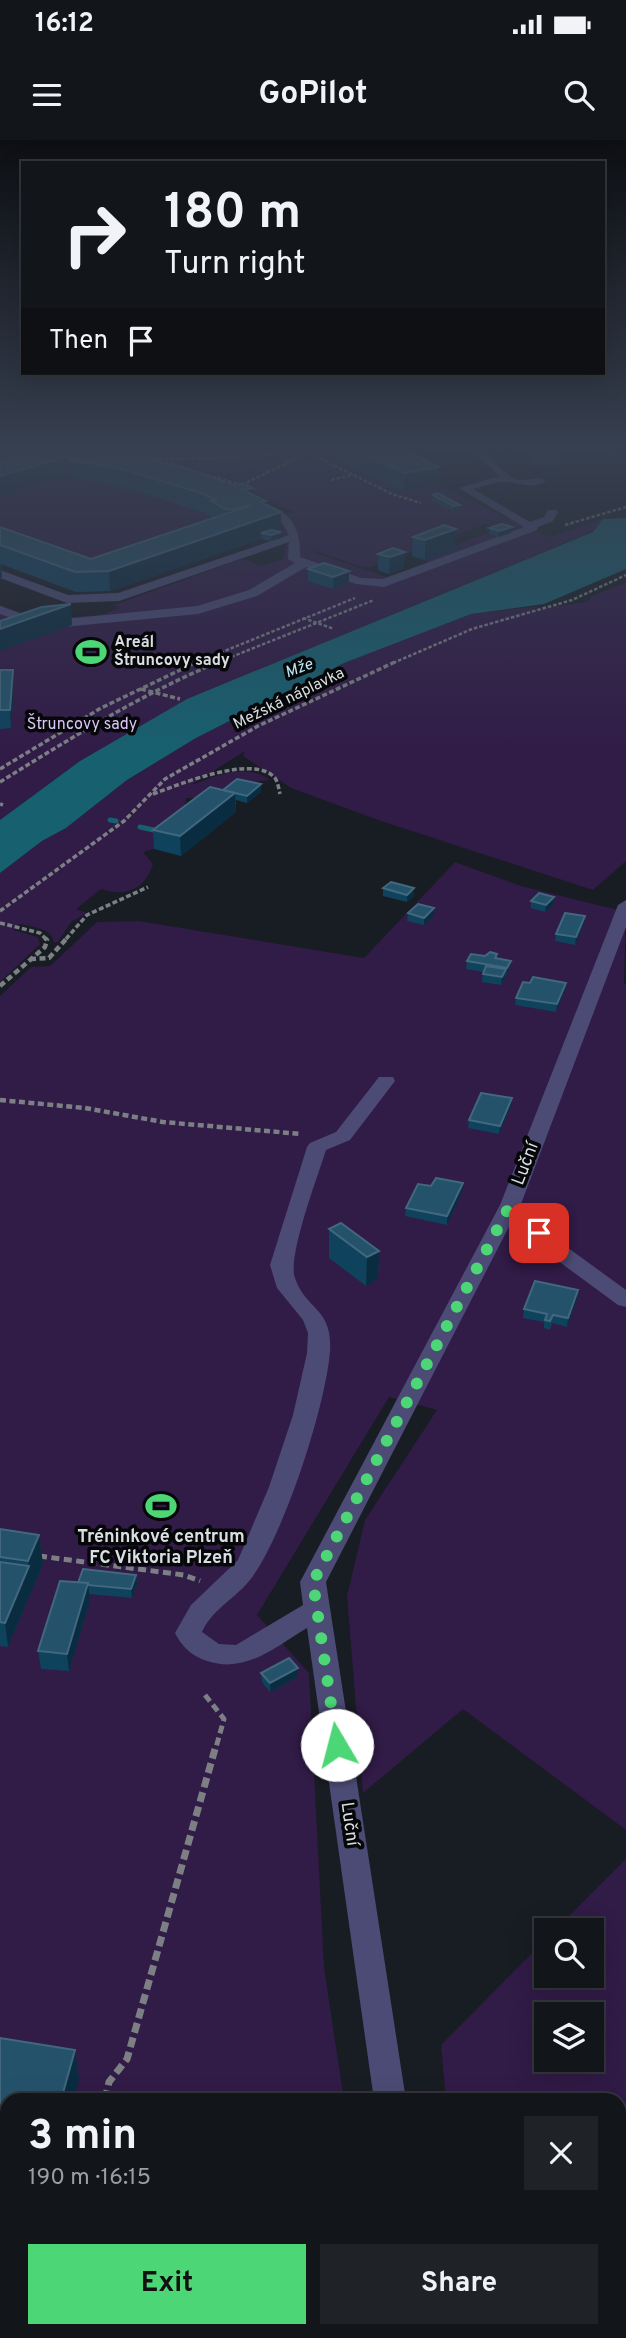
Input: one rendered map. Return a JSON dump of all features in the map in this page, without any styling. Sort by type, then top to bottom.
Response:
[{"type":"street","points":[[0,574],[67,599],[119,597],[250,551]]},
{"type":"street","points":[[293,551],[293,555],[302,564],[360,581],[384,583],[468,551]]},
{"type":"street","points":[[0,610],[34,624],[186,611],[226,603],[266,587],[302,564]]},
{"type":"street","points":[[79,598],[82,622]]},
{"type":"street","name":"Luční","points":[[389,2093],[313,1582],[510,1205],[626,905]]},
{"type":"street","points":[[317,1609],[242,1654],[229,1657],[211,1652],[193,1641],[188,1633],[194,1616],[246,1569],[258,1547],[298,1436],[319,1353],[319,1330],[310,1312],[289,1292],[283,1281],[281,1265],[317,1147],[344,1136],[386,1081]]},
{"type":"street","points":[[510,1205],[554,1247],[626,1300]]},
{"type":"path","name":"Mežská náplavka","points":[[0,911],[124,821],[165,779],[182,767],[329,691],[472,629],[572,600],[626,575]]},
{"type":"path","points":[[0,769],[101,708],[183,668],[364,594]]},
{"type":"path","points":[[0,782],[75,735],[197,671],[380,598]]},
{"type":"path","points":[[302,618],[334,629]]},
{"type":"path","points":[[141,689],[180,699]]},
{"type":"path","points":[[153,794],[218,772],[242,769],[273,776],[278,781],[280,794]]},
{"type":"path","points":[[30,959],[49,958],[87,915],[148,887]]},
{"type":"path","points":[[0,923],[46,937],[45,947],[0,986]]},
{"type":"path","points":[[0,1100],[85,1108],[163,1122],[344,1136]]},
{"type":"path","points":[[26,1554],[184,1575],[225,1589]]},
{"type":"path","points":[[107,2093],[109,2082],[127,2059],[224,1719],[205,1695]]},
{"type":"green space","points":[[0,551],[227,551],[110,591],[76,592],[0,564]]},
{"type":"green space","name":"Štruncovy sady","points":[[285,551],[415,551],[371,567],[312,552],[386,577],[429,563],[425,560],[450,551],[546,551],[187,700],[80,761],[0,820],[0,605],[33,618],[101,615],[120,608],[114,605],[242,559],[262,566],[283,559]]},
{"type":"green space","points":[[626,583],[626,861],[593,890],[381,821],[291,788],[243,756],[245,751],[191,785],[241,771],[270,780],[244,780],[222,797],[186,798],[185,804],[206,808],[154,849],[143,852],[153,864],[140,885],[126,892],[101,889],[76,909],[87,913],[71,922],[58,942],[54,943],[46,931],[20,924],[13,930],[38,937],[40,944],[0,982],[0,873],[42,841],[66,828],[127,780],[196,738],[344,662],[471,614],[541,606],[531,610],[587,602],[592,596]]},
{"type":"green space","name":"Tréninkové centrum FC Viktoria Plzeň","points":[[455,862],[521,886],[626,912],[626,1830],[463,1709],[363,1793],[347,1596],[365,1520],[437,1410],[389,1397],[257,1615],[309,1673],[324,1968],[343,2093],[0,2093],[0,996],[31,967],[50,966],[97,922],[139,921],[364,958]]},
{"type":"green space","points":[[626,1859],[626,2093],[445,2093],[441,2045],[534,1951],[534,1988],[604,1988],[604,1918],[567,1918]]},
{"type":"water","name":"Mže","points":[[548,551],[626,551],[626,569],[544,604],[471,614],[344,663],[196,738],[127,780],[66,828],[42,841],[0,873],[0,820],[80,761],[187,699]]},
{"type":"building","points":[[15,551],[67,551],[91,559],[116,551],[169,551],[109,571],[75,572]]},
{"type":"building","points":[[387,551],[405,552],[390,557],[378,554]]},
{"type":"building","points":[[324,563],[349,571],[333,577],[308,569]]},
{"type":"building","points":[[71,604],[0,629],[0,621],[42,607]]},
{"type":"building","points":[[0,670],[13,670],[10,710],[0,710]]},
{"type":"building","points":[[237,779],[261,784],[247,796],[223,790]]},
{"type":"building","points":[[210,787],[235,793],[180,836],[153,830]]},
{"type":"building","points":[[391,882],[414,888],[407,895],[383,888]]},
{"type":"building","points":[[539,893],[554,897],[546,905],[531,901]]},
{"type":"building","points":[[418,904],[434,908],[424,918],[408,913]]},
{"type":"building","points":[[565,913],[585,916],[576,937],[556,934]]},
{"type":"building","points":[[490,952],[497,954],[495,958],[511,961],[507,968],[467,961],[471,954],[485,956]]},
{"type":"building","points":[[486,966],[506,969],[502,977],[483,974]]},
{"type":"building","points":[[533,977],[566,983],[557,1004],[516,998],[523,982],[530,983]]},
{"type":"building","points":[[481,1093],[512,1098],[500,1126],[469,1120]]},
{"type":"building","points":[[436,1178],[463,1183],[447,1216],[406,1208],[418,1184],[431,1186]]},
{"type":"building","points":[[341,1223],[379,1251],[367,1257],[329,1229]]},
{"type":"building","points":[[535,1281],[578,1290],[568,1318],[553,1315],[550,1321],[545,1320],[547,1314],[524,1309]]},
{"type":"building","points":[[0,1529],[39,1535],[28,1561],[0,1557]]},
{"type":"building","points":[[0,1562],[29,1566],[5,1623],[0,1622]]},
{"type":"building","points":[[83,1569],[136,1575],[131,1589],[87,1585],[88,1583],[78,1583]]},
{"type":"building","points":[[60,1581],[88,1583],[67,1654],[38,1651]]},
{"type":"building","points":[[289,1658],[298,1668],[270,1683],[261,1673]]},
{"type":"building","points":[[0,2038],[75,2050],[63,2093],[0,2093]]},
{"type":"waterway","points":[[110,820],[116,821]]},
{"type":"waterway","points":[[140,827],[154,830]]},
{"type":"place","name":"Areál Štruncovy sady","points":[[91,652]]},
{"type":"place","name":"Tréninkové centrum FC Viktoria Plzeň","points":[[161,1506]]},
{"type":"route","points":[[337,1745],[313,1582],[510,1205],[539,1233]]}]
